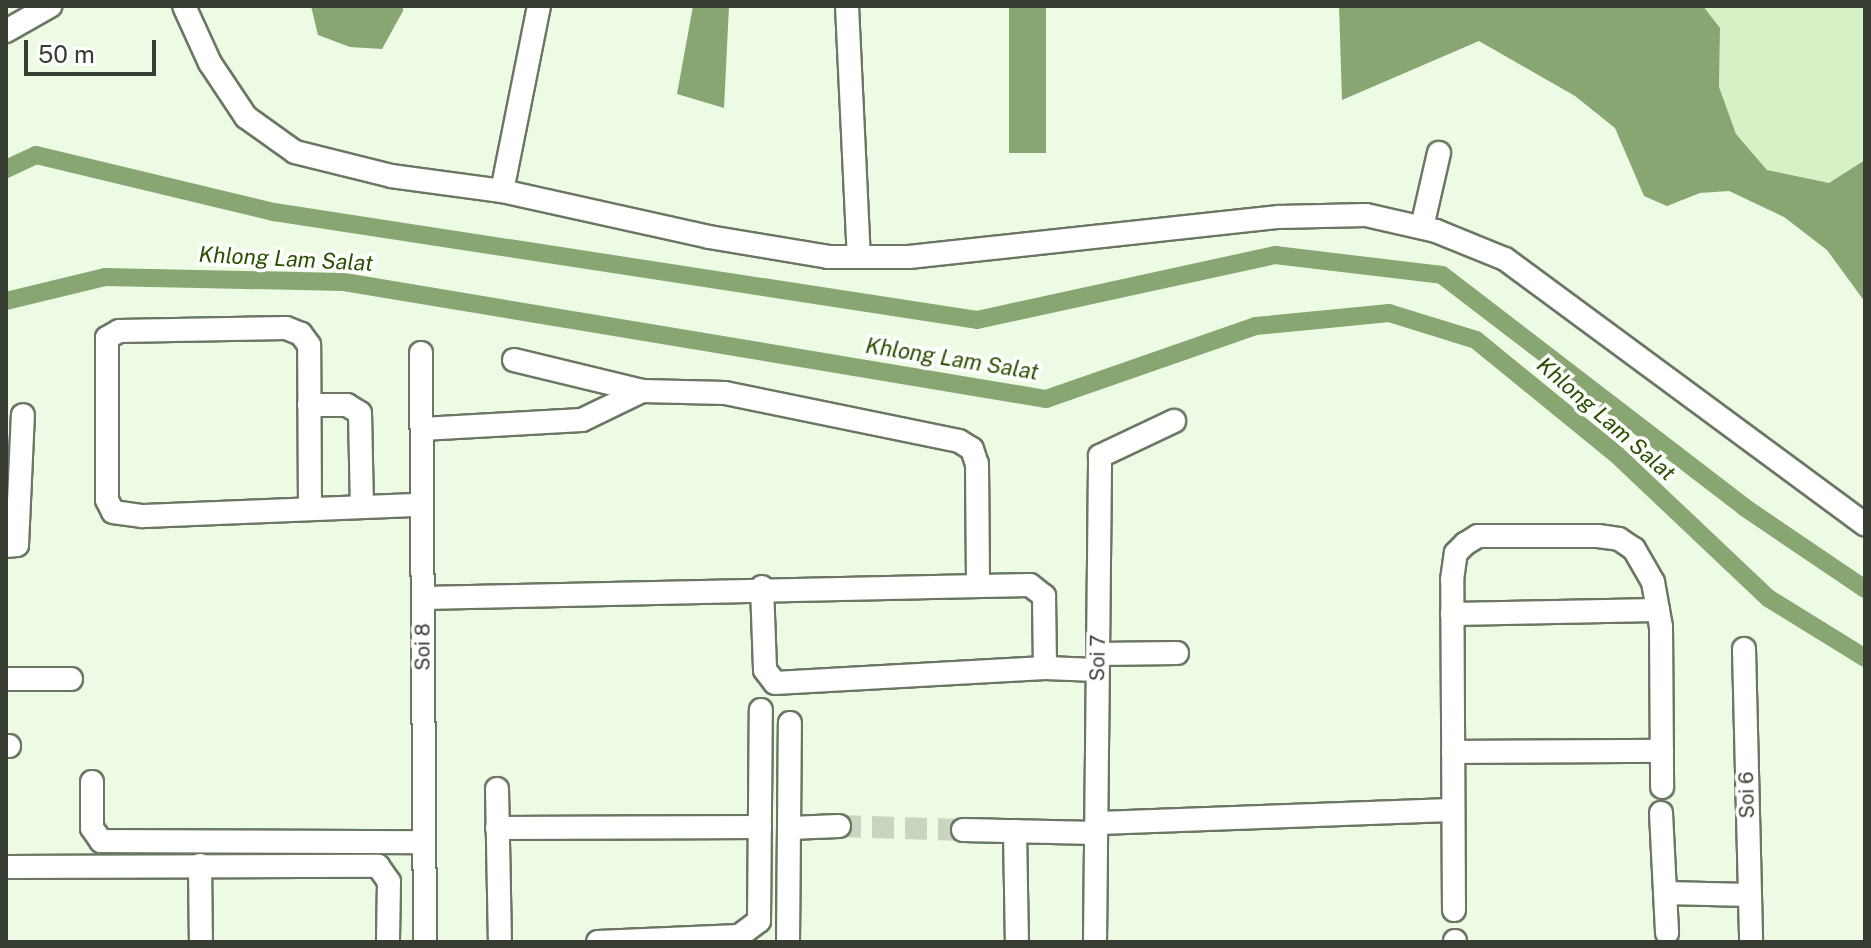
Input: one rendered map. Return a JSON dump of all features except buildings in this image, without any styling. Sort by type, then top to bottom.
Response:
[{"type":"street","points":[[6,31],[50,6]]},
{"type":"street","points":[[184,6],[210,63],[246,117],[295,152],[391,176],[502,191],[709,237],[828,257],[859,257],[1041,245],[1184,224],[1279,217],[1366,215],[1422,227],[1505,259],[1865,524]]},
{"type":"street","points":[[502,191],[539,6]]},
{"type":"street","points":[[847,6],[859,257]]},
{"type":"street","points":[[1422,227],[1439,153]]},
{"type":"street","points":[[310,509],[309,345],[301,334],[286,328],[119,331],[107,338],[107,500],[113,512],[143,516],[422,505]]},
{"type":"street","name":"Soi 8","points":[[421,353],[425,942]]},
{"type":"street","points":[[514,360],[642,391],[725,393],[959,441],[972,449],[977,464],[978,585]]},
{"type":"street","points":[[422,429],[582,420],[642,391]]},
{"type":"street","points":[[309,405],[347,405],[360,413],[362,507]]},
{"type":"street","points":[[6,546],[17,545],[23,415]]},
{"type":"street","name":"Soi 7","points":[[1095,942],[1100,456],[1174,421]]},
{"type":"street","points":[[1454,910],[1452,614],[1456,553],[1478,536],[1619,539],[1634,549],[1653,582],[1658,610],[1662,787]]},
{"type":"street","points":[[762,587],[765,670],[775,683],[1045,668],[1177,653]]},
{"type":"street","points":[[423,598],[762,587],[1039,587],[1044,596],[1045,668]]},
{"type":"street","points":[[1452,614],[1658,610]]},
{"type":"street","name":"Soi 6","points":[[1744,649],[1751,942]]},
{"type":"street","points":[[6,679],[71,679]]},
{"type":"street","points":[[598,942],[739,936],[752,931],[759,921],[761,710]]},
{"type":"street","points":[[788,942],[790,723]]},
{"type":"street","points":[[1453,752],[1662,751]]},
{"type":"street","points":[[92,782],[92,828],[96,837],[108,842],[424,842]]},
{"type":"street","points":[[497,789],[500,942]]},
{"type":"street","points":[[963,830],[1096,828],[1453,810]]},
{"type":"street","points":[[1661,813],[1667,933]]},
{"type":"street","points":[[790,828],[839,826]]},
{"type":"street","points":[[497,828],[760,827]]},
{"type":"street","points":[[1015,831],[1017,942]]},
{"type":"street","points":[[200,865],[201,942]]},
{"type":"street","points":[[6,867],[378,866],[389,882],[388,942]]},
{"type":"street","points":[[1665,893],[1750,895]]},
{"type":"shaded area","points":[[311,6],[403,6],[403,11],[382,49],[350,47],[318,35]]},
{"type":"shaded area","points":[[693,6],[729,6],[724,108],[677,94]]},
{"type":"shaded area","points":[[1009,6],[1046,6],[1046,153],[1009,153]]},
{"type":"shaded area","points":[[1339,6],[1703,6],[1720,28],[1719,87],[1736,134],[1767,170],[1829,183],[1865,160],[1865,302],[1827,250],[1784,217],[1729,191],[1700,193],[1667,206],[1644,196],[1615,128],[1575,96],[1479,41],[1342,100]]},
{"type":"shaded area","points":[[1703,6],[1865,6],[1865,160],[1829,183],[1767,170],[1736,134],[1719,87],[1720,28]]},
{"type":"waterway","points":[[6,169],[36,155],[274,212],[977,320],[1275,255],[1442,275],[1744,507],[1865,589]]},
{"type":"waterway","name":"Khlong Lam Salat","points":[[6,301],[105,277],[344,282],[1046,399],[1256,326],[1389,313],[1476,340],[1617,455],[1768,598],[1865,658]]},
{"type":"tunnel","points":[[839,826],[963,830]]}]
